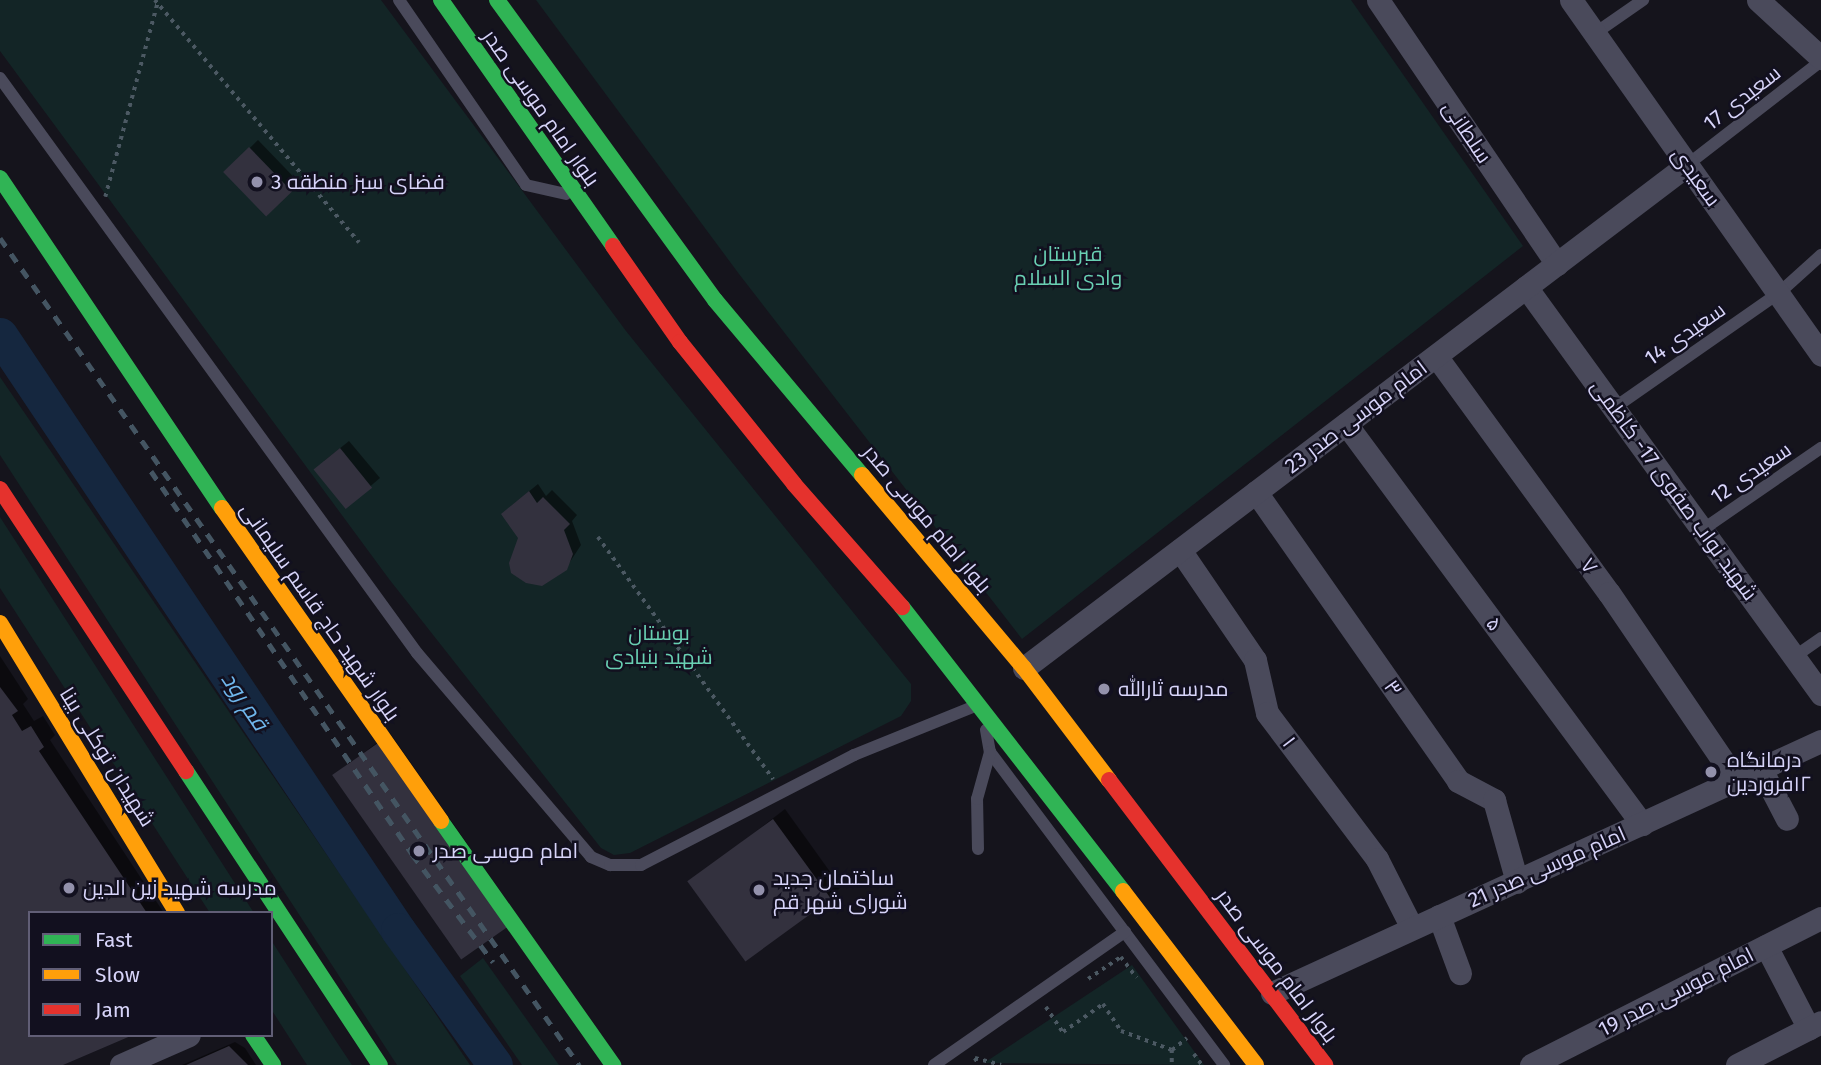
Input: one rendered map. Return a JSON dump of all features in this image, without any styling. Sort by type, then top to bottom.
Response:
[{"type":"main road","name":"بلوار امام موسی صدر","points":[[441,0],[698,364],[980,704],[1256,1065]]},
{"type":"main road","name":"بلوار امام موسی صدر","points":[[497,0],[715,299],[1024,668],[1325,1065]]},
{"type":"main road","name":"بلوار شهید حاج قاسم سلیمانی","points":[[0,178],[258,561],[613,1065]]},
{"type":"main road","points":[[0,489],[380,1065]]},
{"type":"main road","name":"شهیدان توکلی بینا","points":[[0,623],[176,911]]},
{"type":"main road","points":[[254,1037],[273,1065]]},
{"type":"street","name":"سلطانی","points":[[1378,0],[1557,264]]},
{"type":"street","name":"سعیدی","points":[[1571,0],[1821,355]]},
{"type":"street","points":[[1758,0],[1821,60]]},
{"type":"street","name":"امام موسی صدر 23","points":[[1024,668],[1687,165]]},
{"type":"street","name":"شهید نواب صفوی 17- کاظمی","points":[[1526,287],[1821,694]]},
{"type":"street","name":"۷","points":[[1436,356],[1609,593],[1736,780]]},
{"type":"street","name":"۵","points":[[1346,424],[1642,824]]},
{"type":"street","name":"۳","points":[[1256,492],[1458,781],[1494,800],[1517,882]]},
{"type":"street","name":"۱","points":[[1180,550],[1255,660],[1268,713],[1377,859],[1412,928]]},
{"type":"street","name":"امام موسی صدر 21","points":[[1272,993],[1821,741]]},
{"type":"street","points":[[1761,769],[1787,818]]},
{"type":"street","points":[[1438,916],[1461,972]]},
{"type":"street","name":"امام موسی صدر 19","points":[[1531,1065],[1821,918]]},
{"type":"street","points":[[1737,1065],[1815,1026],[1766,946]]},
{"type":"street","points":[[121,1065],[184,1037]]},
{"type":"lane","points":[[399,0],[526,185],[577,196]]},
{"type":"lane","points":[[1594,34],[1643,0]]},
{"type":"lane","name":"سعیدی 17","points":[[1687,165],[1821,60]]},
{"type":"lane","points":[[0,78],[417,653],[591,857],[610,865],[641,865],[854,755],[980,704],[990,752],[1224,1065]]},
{"type":"lane","name":"سعیدی 14","points":[[1614,408],[1779,293],[1821,255]]},
{"type":"lane","name":"سعیدی 12","points":[[1702,530],[1821,448]]},
{"type":"lane","points":[[1794,657],[1821,638]]},
{"type":"lane","points":[[978,849],[977,799],[990,752]]},
{"type":"lane","points":[[934,1065],[1125,932]]},
{"type":"path","points":[[100,217],[157,0]]},
{"type":"path","points":[[157,0],[359,242]]},
{"type":"path","points":[[598,537],[782,792]]},
{"type":"path","points":[[1046,1007],[1063,1032],[1103,1004],[1121,1031],[1172,1050],[1172,1065]]},
{"type":"path","points":[[979,1065],[975,1058],[1001,1065]]},
{"type":"green space","name":"بوستان شهید بنیادی","points":[[0,0],[381,0],[626,331],[911,684],[911,701],[901,716],[630,853],[614,855],[601,848],[389,579],[0,51]]},
{"type":"green space","name":"قبرستان وادی السلام","points":[[536,0],[1351,0],[1523,246],[1022,639],[739,274]]},
{"type":"green space","points":[[0,377],[470,1065],[397,1065],[0,455]]},
{"type":"green space","points":[[0,517],[253,911],[209,911],[0,588]]},
{"type":"green space","points":[[273,943],[352,1065],[307,1065],[273,1012]]},
{"type":"green space","points":[[483,958],[559,1065],[522,1065],[460,976]]},
{"type":"green space","points":[[1132,965],[1204,1065],[984,1063]]},
{"type":"building","name":"فضای سبز منطقه 3","points":[[249,147],[292,192],[266,217],[223,172]]},
{"type":"building","points":[[340,448],[372,488],[346,509],[314,469]]},
{"type":"building","points":[[529,491],[537,503],[543,497],[570,524],[564,530],[573,554],[567,570],[542,586],[526,583],[511,573],[509,563],[518,538],[501,514]]},
{"type":"building","points":[[0,687],[18,711],[12,715],[22,731],[31,726],[44,747],[39,751],[146,911],[28,911],[28,1037],[128,1037],[63,1065],[0,1065]]},
{"type":"building","name":"امام موسی صدر","points":[[378,743],[507,927],[461,959],[332,775]]},
{"type":"building","name":"ساختمان جدید شورای شهر قم","points":[[773,819],[831,899],[745,961],[687,881]]},
{"type":"building","points":[[229,1046],[248,1065],[186,1065]]},
{"type":"waterway","name":"قم رود","points":[[0,335],[398,930],[495,1065]]},
{"type":"railway","points":[[0,238],[579,1065]]},
{"type":"railway","points":[[151,471],[412,854],[493,962]]},
{"type":"traffic: fast","points":[[441,0],[613,246]]},
{"type":"traffic: fast","points":[[497,0],[715,300],[862,475]]},
{"type":"traffic: fast","points":[[0,178],[222,508]]},
{"type":"traffic: fast","points":[[902,607],[1123,891]]},
{"type":"traffic: fast","points":[[186,771],[380,1065]]},
{"type":"traffic: fast","points":[[441,821],[613,1065]]},
{"type":"traffic: fast","points":[[254,1037],[273,1065]]},
{"type":"traffic: slow","points":[[862,475],[1024,668],[1109,780]]},
{"type":"traffic: slow","points":[[222,508],[441,821]]},
{"type":"traffic: slow","points":[[0,623],[176,911]]},
{"type":"traffic: slow","points":[[1123,891],[1256,1065]]},
{"type":"traffic: jam","points":[[613,246],[680,342],[794,484],[902,607]]},
{"type":"traffic: jam","points":[[0,489],[186,771]]},
{"type":"traffic: jam","points":[[1109,780],[1325,1065]]},
{"type":"place","name":"فضای سبز منطقه 3","points":[[257,182]]},
{"type":"place","name":"مدرسه ثارالله","points":[[1104,689]]},
{"type":"place","name":"درمانگاه ١٢فروردین","points":[[1711,772]]},
{"type":"place","name":"امام موسی صدر","points":[[419,851]]},
{"type":"place","name":"مدرسه شهید زین الدین","points":[[69,888]]},
{"type":"place","name":"ساختمان جدید شورای شهر قم","points":[[759,890]]}]
